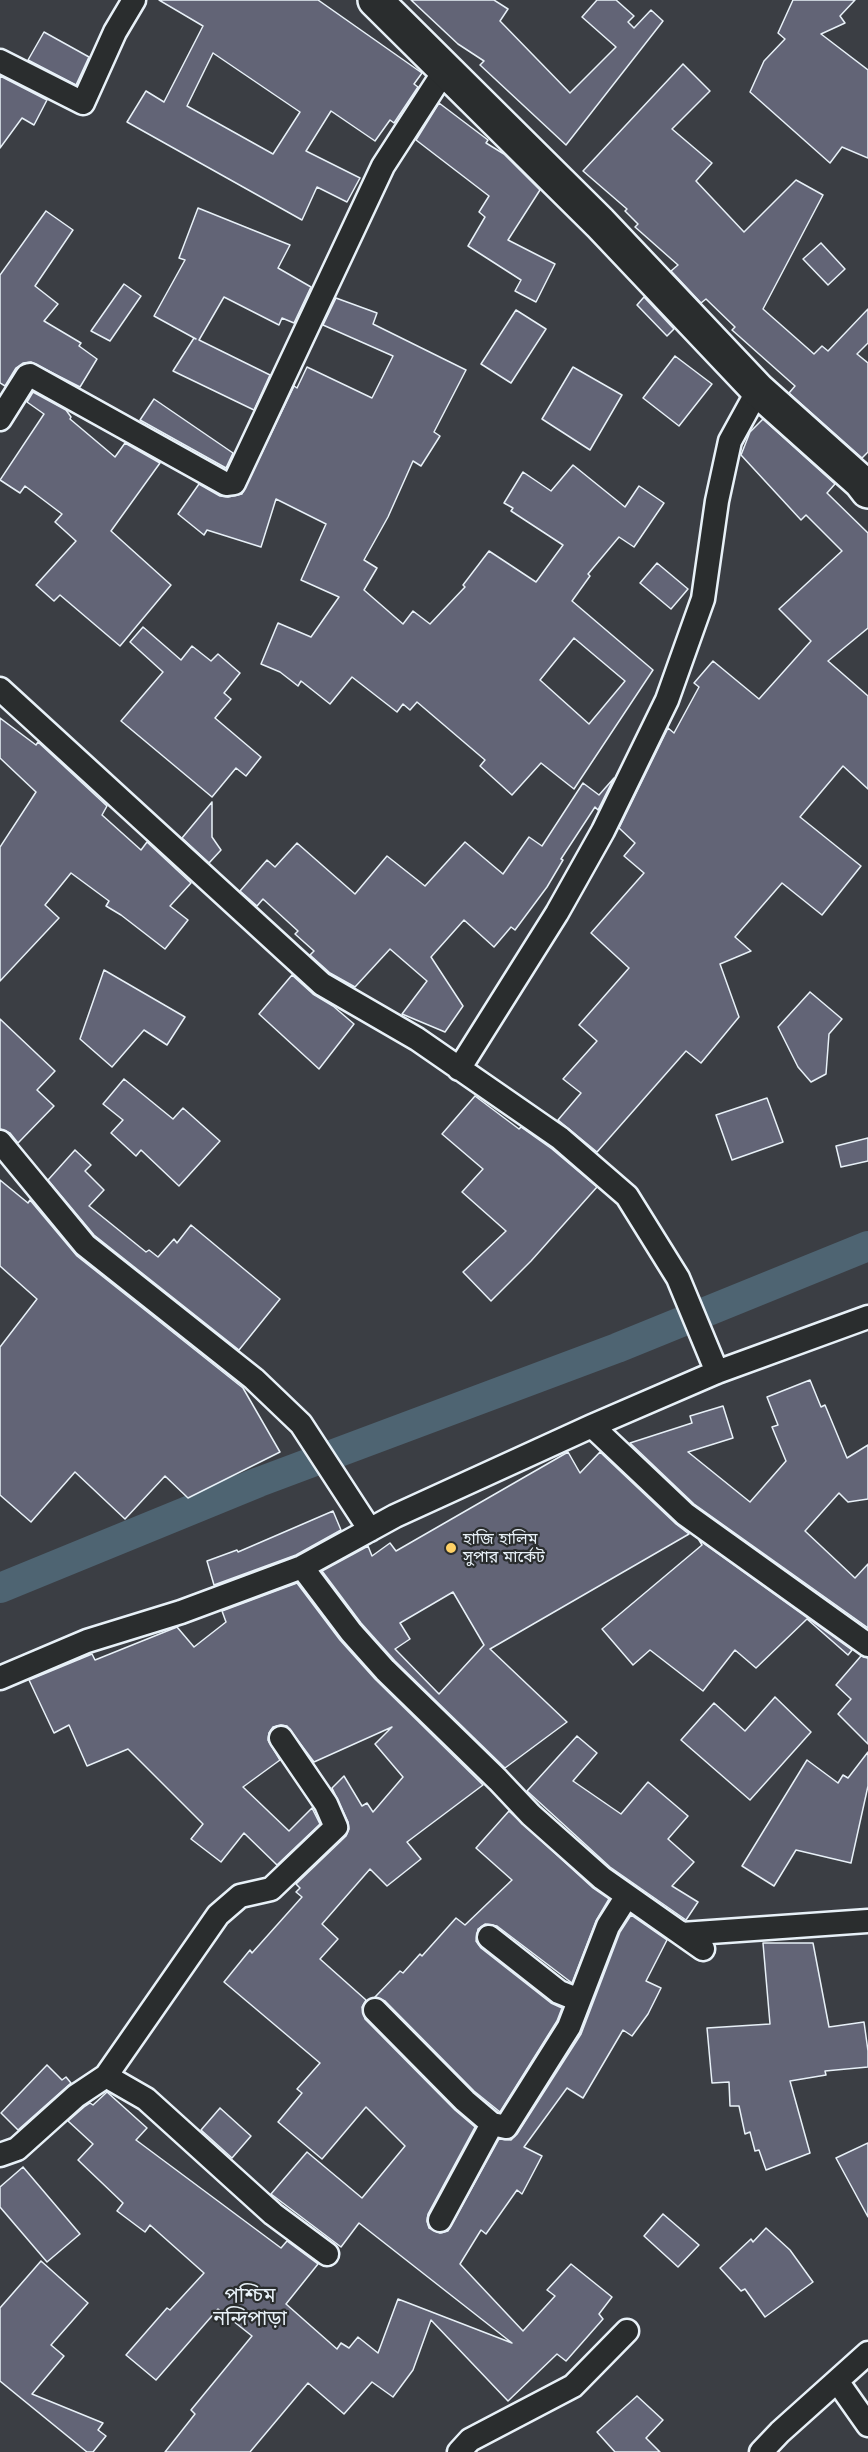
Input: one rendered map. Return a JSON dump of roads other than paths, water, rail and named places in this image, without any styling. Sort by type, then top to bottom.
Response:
[{"type":"street","points":[[0,61],[83,103],[115,32],[134,0]]},
{"type":"street","points":[[375,0],[600,223],[758,390],[866,482]]},
{"type":"street","points":[[0,419],[27,376],[30,375],[226,484],[234,483],[383,166],[445,70]]},
{"type":"street","points":[[459,1069],[556,913],[591,851],[667,700],[703,599],[717,501],[730,441],[758,390]]},
{"type":"street","points":[[0,688],[322,984],[417,1039],[560,1138],[627,1196],[678,1278],[717,1372]]},
{"type":"street","points":[[0,1142],[85,1245],[254,1379],[301,1424],[370,1530]]},
{"type":"street","points":[[0,1678],[87,1641],[181,1612],[302,1567],[395,1516],[592,1425],[717,1372],[868,1317]]},
{"type":"street","points":[[592,1425],[684,1514],[868,1646]]},
{"type":"street","points":[[302,1567],[351,1632],[385,1671],[498,1779],[531,1815],[602,1878],[703,1948]]},
{"type":"street","points":[[0,2155],[17,2149],[76,2096],[106,2076],[218,1915],[240,1896],[271,1889],[336,1827],[326,1804],[281,1738]]},
{"type":"street","points":[[375,2010],[465,2101],[492,2124],[506,2127],[569,2027],[608,1926],[627,1896]]},
{"type":"street","points":[[682,1934],[868,1921]]},
{"type":"street","points":[[489,1937],[550,1986],[579,2000]]},
{"type":"street","points":[[106,2076],[146,2099],[273,2214],[327,2254]]},
{"type":"street","points":[[440,2220],[492,2124]]},
{"type":"street","points":[[459,2452],[470,2440],[573,2386],[627,2331]]},
{"type":"street","points":[[761,2452],[868,2353]]},
{"type":"street","points":[[837,2381],[868,2425]]},
{"type":"waterway","points":[[0,1588],[259,1482],[617,1348],[868,1246]]},
{"type":"place","name":"হাজি হালিম সুপার মার্কেট","points":[[451,1548]]},
{"type":"district","name":"পশ্চিম নন্দিপাড়া","points":[[250,2308]]}]
